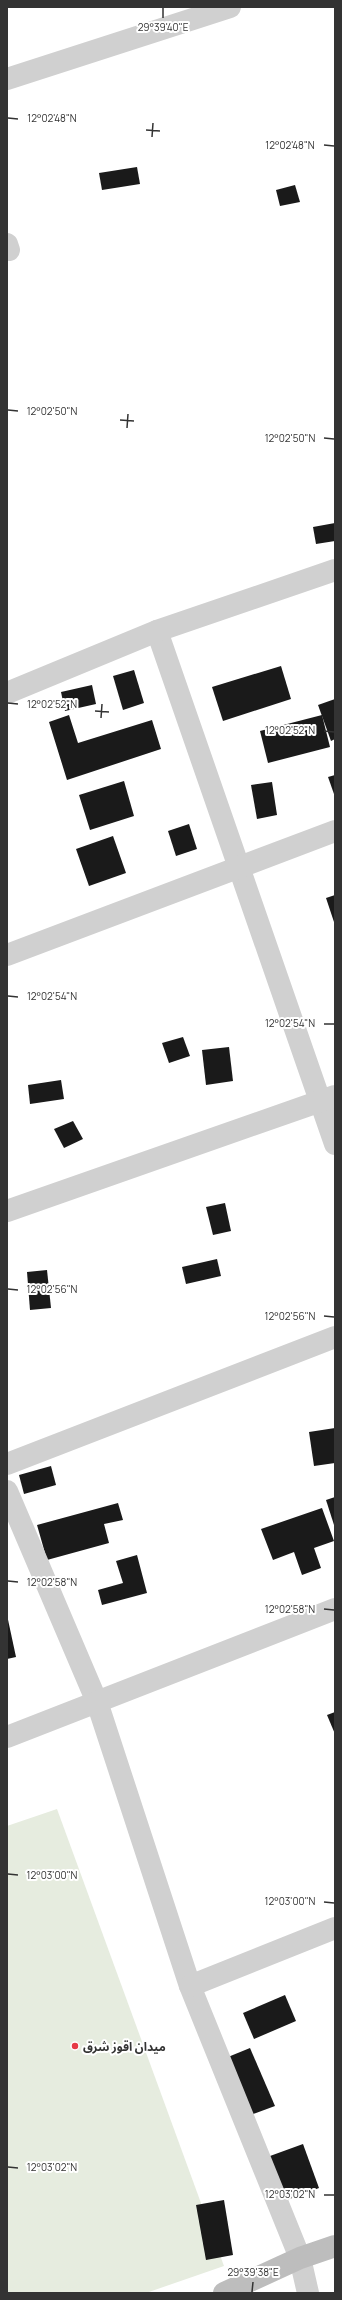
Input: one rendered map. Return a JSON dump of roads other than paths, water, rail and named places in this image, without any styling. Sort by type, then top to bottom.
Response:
[{"type":"street","points":[[7,79],[230,7]]},
{"type":"street","points":[[7,693],[157,631],[335,570]]},
{"type":"street","points":[[157,631],[239,868],[328,1099],[335,1144]]},
{"type":"street","points":[[7,955],[335,831]]},
{"type":"street","points":[[7,1211],[328,1099]]},
{"type":"street","points":[[7,1464],[335,1337]]},
{"type":"street","points":[[7,1491],[97,1702],[190,1986],[300,2258],[308,2293]]},
{"type":"street","points":[[7,1737],[335,1609]]},
{"type":"street","points":[[190,1986],[335,1928]]},
{"type":"street","points":[[224,2293],[300,2258],[335,2246]]},
{"type":"place","name":"ميدان اقوز شرق","points":[[75,2046]]}]
